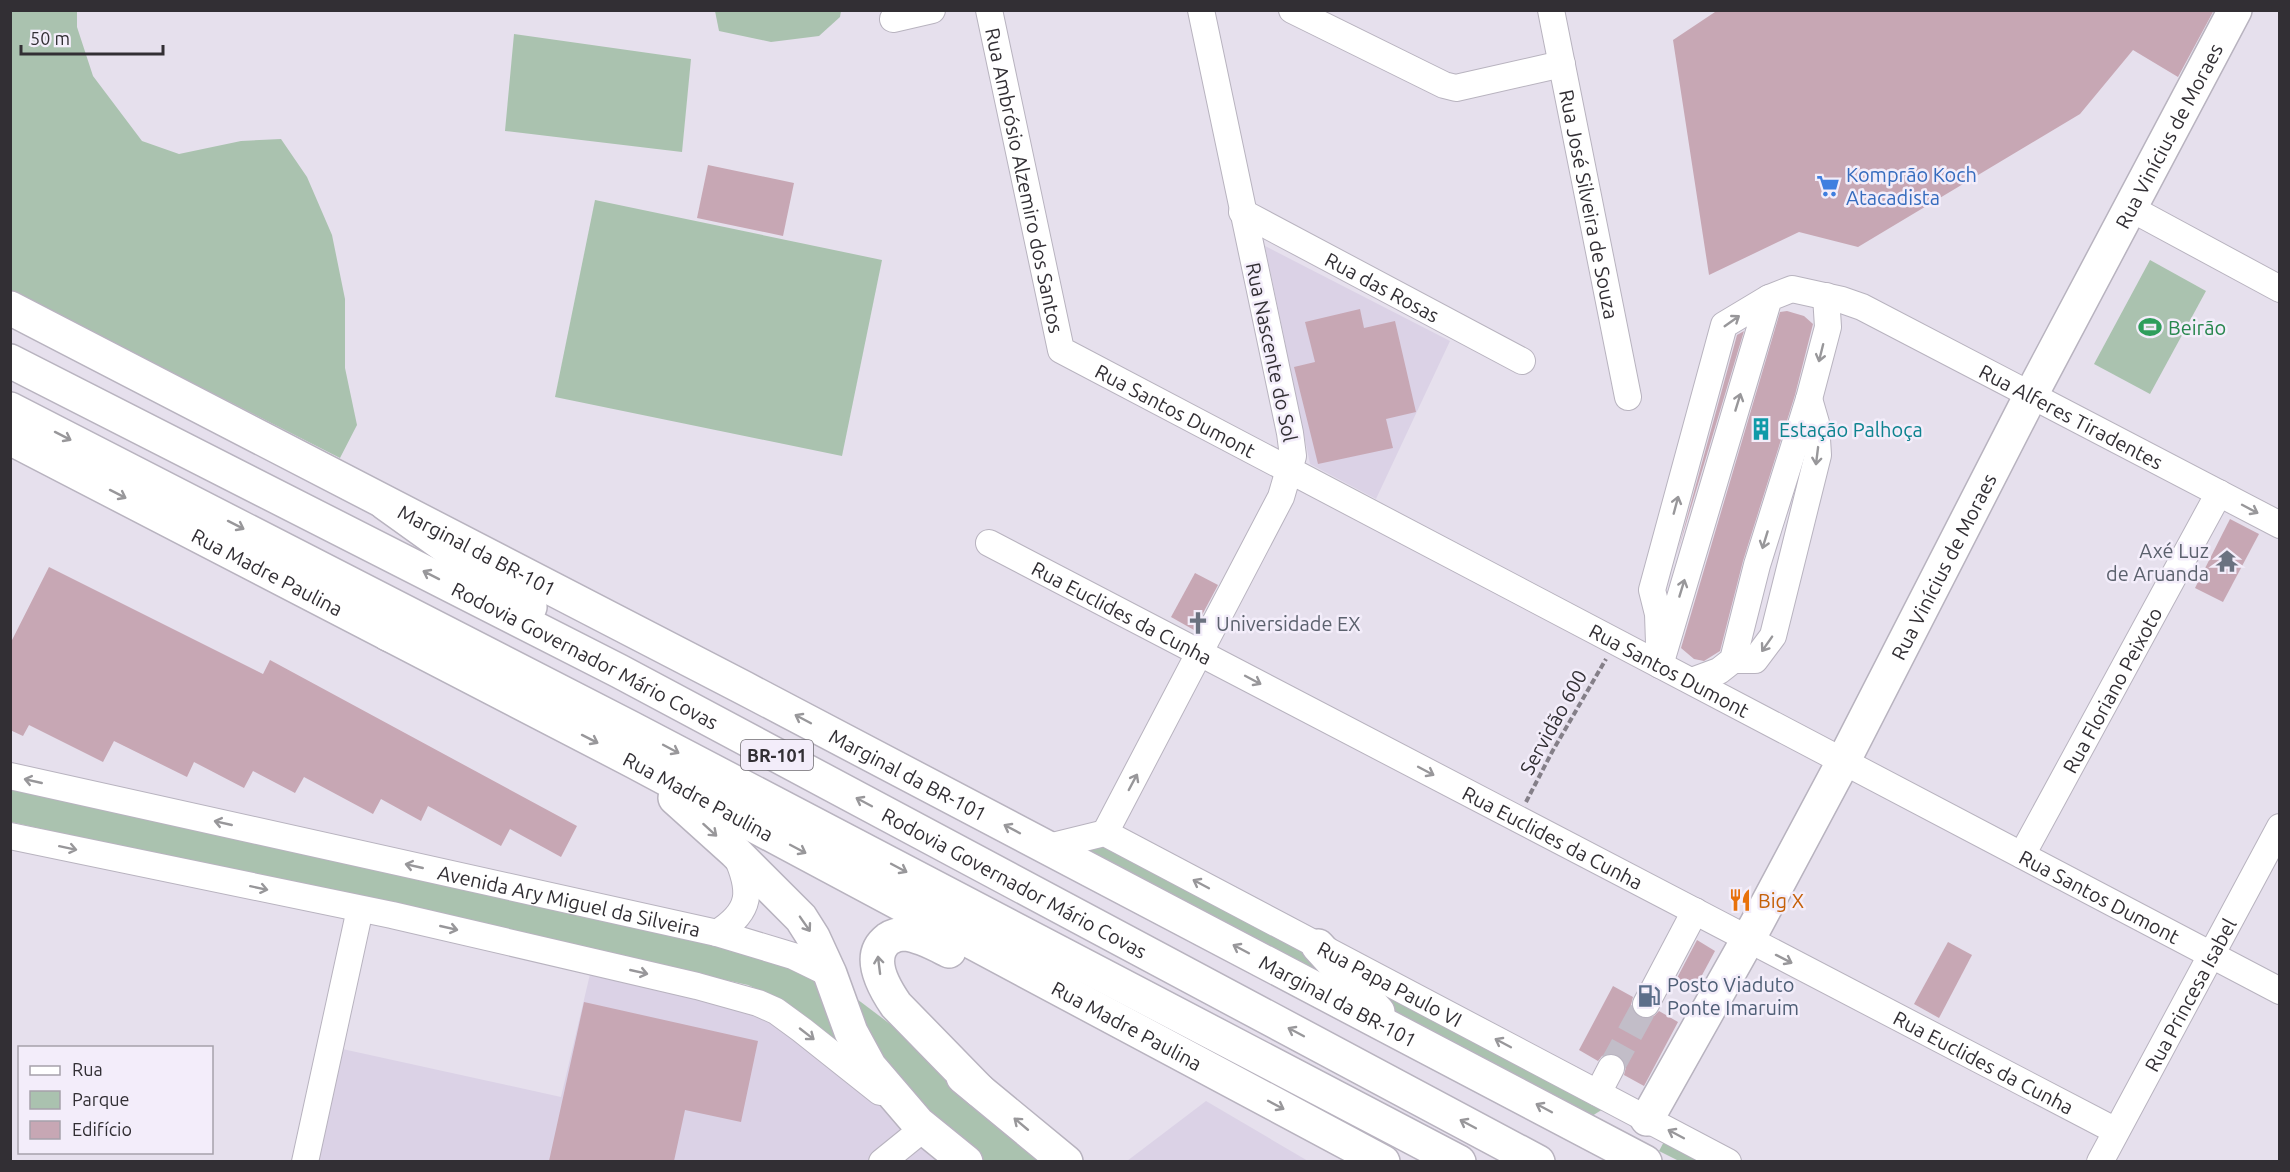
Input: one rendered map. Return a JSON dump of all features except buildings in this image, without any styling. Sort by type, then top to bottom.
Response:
[{"type":"main road","name":"Rua Vinícius de Moraes","points":[[1647,1119],[1843,762],[2031,395],[2235,10]]},
{"type":"main road","name":"Marginal da BR-101","points":[[10,308],[1394,1029],[1580,1127],[1634,1159]]},
{"type":"main road","name":"Rodovia Governador Mário Covas","points":[[10,361],[619,671],[1538,1161]]},
{"type":"main road","name":"Rodovia Governador Mário Covas","points":[[10,409],[631,728],[1459,1161]]},
{"type":"main road","name":"Rua Madre Paulina","points":[[10,438],[635,762],[1383,1161]]},
{"type":"main road","points":[[385,503],[619,671]]},
{"type":"main road","points":[[388,634],[519,688],[631,728]]},
{"type":"main road","points":[[635,762],[735,852],[801,918],[813,937],[851,1032],[870,1067],[921,1125],[966,1161]]},
{"type":"main road","points":[[979,1090],[918,1029],[887,993],[878,971],[877,957],[882,944],[894,935],[919,937],[1049,994],[1072,996]]},
{"type":"main road","points":[[1318,946],[1394,1029]]},
{"type":"main road","name":"Avenida Ary Miguel da Silveira","points":[[830,975],[873,1002],[1066,1161]]},
{"type":"main road","points":[[1580,1127],[1587,1139],[1594,1161]]},
{"type":"street","points":[[893,19],[932,10]]},
{"type":"street","name":"Rua Ambrósio Alzemiro dos Santos","points":[[989,10],[1061,350]]},
{"type":"street","name":"Rua Nascente do Sol","points":[[1105,833],[1281,497],[1293,456],[1201,10]]},
{"type":"street","points":[[1292,10],[1436,81],[1456,88],[1562,64]]},
{"type":"street","name":"Rua José Silveira de Souza","points":[[1551,10],[1628,397]]},
{"type":"street","points":[[2130,207],[2280,289]]},
{"type":"street","name":"Rua das Rosas","points":[[1242,212],[1522,361]]},
{"type":"street","name":"Rua Alferes Tiradentes","points":[[1660,665],[1658,614],[1652,590],[1724,325],[1769,298],[1792,290],[1826,296],[1862,307],[2280,525]]},
{"type":"street","points":[[1692,681],[1719,671],[1733,660],[1757,565],[1809,399],[1828,327],[1826,296]]},
{"type":"street","points":[[1660,665],[1769,298]]},
{"type":"street","name":"Rua Santos Dumont","points":[[1061,350],[2280,991]]},
{"type":"street","name":"Rua Floriano Peixoto","points":[[2022,855],[2219,493]]},
{"type":"street","name":"Rua Euclides da Cunha","points":[[989,543],[2116,1131]]},
{"type":"street","name":"Avenida Ary Miguel da Silveira","points":[[10,776],[717,933],[793,956],[830,975]]},
{"type":"street","name":"Rua Princesa Isabel","points":[[2100,1161],[2280,827]]},
{"type":"street","points":[[1048,848],[1105,833]]},
{"type":"street","name":"Rua Papa Paulo VI","points":[[1105,833],[1728,1161]]},
{"type":"street","points":[[10,836],[360,909],[697,986],[758,1003],[776,1011],[802,1030],[921,1125],[882,1161]]},
{"type":"street","points":[[717,933],[738,916],[746,902],[747,885],[735,852]]},
{"type":"street","points":[[305,1161],[360,909]]},
{"type":"street","points":[[1646,1004],[1695,911]]},
{"type":"street","points":[[1598,1093],[1611,1068]]},
{"type":"path","name":"Servidão 600","points":[[1517,819],[1552,752],[1616,642]]},
{"type":"shaded area","points":[[1265,246],[1450,341],[1376,499],[1310,464]]},
{"type":"shaded area","points":[[591,970],[771,1018],[952,1162],[308,1162],[338,1048],[561,1097]]},
{"type":"shaded area","points":[[1206,1101],[1308,1161],[1127,1161]]},
{"type":"green space","points":[[841,10],[840,17],[819,36],[771,42],[719,31],[715,11]]},
{"type":"green space","points":[[10,11],[77,11],[77,27],[93,76],[142,141],[179,154],[241,141],[281,139],[307,177],[332,235],[345,299],[345,368],[357,425],[340,458],[11,291]]},
{"type":"green space","points":[[514,34],[691,59],[682,152],[505,131]]},
{"type":"green space","points":[[595,200],[882,260],[842,456],[555,397]]},
{"type":"green space","name":"Beirão","points":[[2150,260],[2206,291],[2150,394],[2094,364]]},
{"type":"green space","points":[[11,783],[687,931],[824,976],[849,1053],[777,998],[748,985],[11,822]]},
{"type":"green space","points":[[1109,841],[1307,949],[1352,1000],[1074,847]]},
{"type":"green space","points":[[1366,976],[1603,1109],[1592,1116],[1400,1017]]},
{"type":"green space","points":[[840,987],[921,1049],[1049,1161],[981,1161],[888,1080]]},
{"type":"green space","points":[[1667,1136],[1716,1161],[1679,1161],[1659,1151]]},
{"type":"tunnel","points":[[1611,1068],[1646,1004]]},
{"type":"place","name":"Komprão Koch Atacadista","points":[[1828,186]]},
{"type":"place","name":"Beirão","points":[[2150,327]]},
{"type":"place","name":"Estação Palhoça","points":[[1761,429]]},
{"type":"place","name":"Axé Luz de Aruanda","points":[[2227,561]]},
{"type":"place","name":"Universidade EX","points":[[1198,623]]},
{"type":"place","name":"Big X","points":[[1740,900]]},
{"type":"place","name":"Posto Viaduto Ponte Imaruim","points":[[1649,996]]}]
